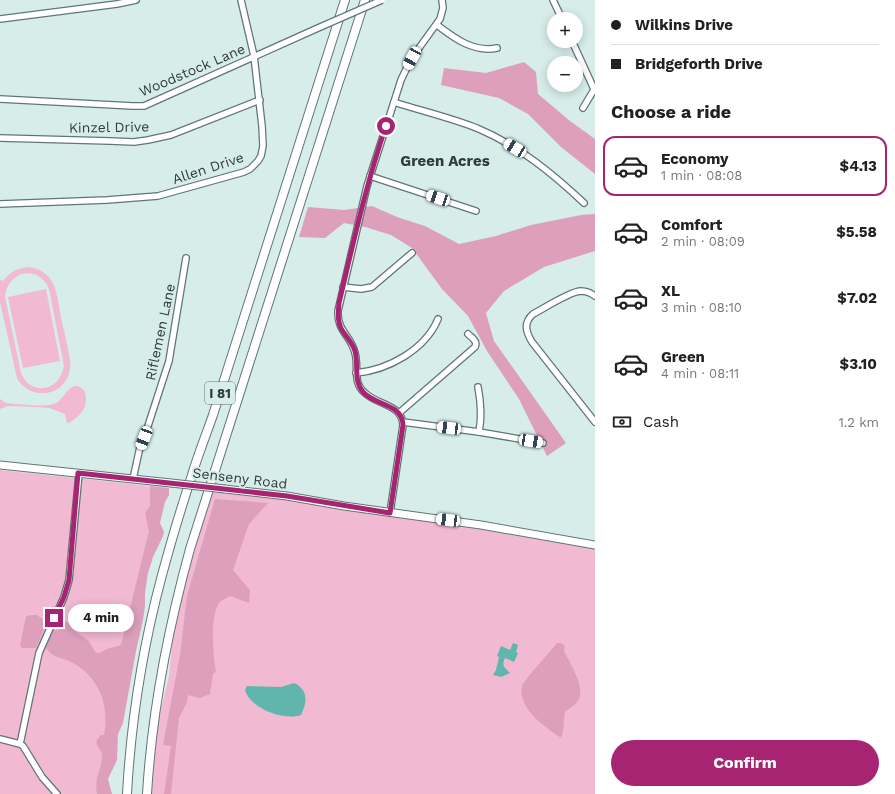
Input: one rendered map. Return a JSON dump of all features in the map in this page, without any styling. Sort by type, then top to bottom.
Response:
[{"type":"highway","name":"I 81","points":[[127,794],[133,731],[142,672],[149,632],[164,567],[192,475],[213,415],[346,0]]},
{"type":"highway","name":"I 81","points":[[147,794],[149,760],[157,698],[172,621],[190,549],[366,0]]},
{"type":"main road","name":"Senseny Road","points":[[0,465],[287,496],[390,513],[481,525],[595,545]]},
{"type":"street","points":[[0,19],[117,4],[136,0]]},
{"type":"street","name":"Allen Drive","points":[[0,204],[107,200],[158,196],[250,169],[258,161],[263,150],[262,126],[254,56],[241,0]]},
{"type":"street","name":"Woodstock Lane","points":[[0,98],[144,106],[382,0]]},
{"type":"street","points":[[390,513],[403,422],[399,413],[393,408],[365,394],[359,387],[356,373],[355,352],[350,341],[342,331],[338,311],[370,176],[401,80],[412,58],[437,25],[442,14],[442,0]]},
{"type":"street","points":[[553,0],[559,12]]},
{"type":"street","points":[[437,25],[456,39],[468,45],[491,49],[497,48]]},
{"type":"street","points":[[575,48],[595,88],[583,108]]},
{"type":"street","name":"Kinzel Drive","points":[[0,138],[116,142],[148,140],[171,135],[260,100]]},
{"type":"street","points":[[394,102],[477,128],[505,141],[537,162],[584,203]]},
{"type":"street","points":[[370,176],[476,211]]},
{"type":"street","points":[[343,287],[361,289],[372,287],[412,253]]},
{"type":"street","name":"Riflemen Lane","points":[[133,479],[140,447],[169,361],[186,258]]},
{"type":"street","points":[[595,296],[580,291],[572,293],[532,314],[526,327],[526,332],[532,342],[595,422]]},
{"type":"street","points":[[356,373],[382,368],[399,360],[423,340],[438,319]]},
{"type":"street","points":[[399,413],[475,347],[476,340],[468,334]]},
{"type":"street","points":[[478,387],[482,406],[482,420],[479,432]]},
{"type":"street","points":[[403,422],[479,432],[543,443]]},
{"type":"street","points":[[20,744],[39,653],[64,597],[69,580],[78,473]]},
{"type":"street","points":[[0,739],[20,744],[26,749],[42,777],[58,794]]},
{"type":"shaded area","points":[[524,62],[536,72],[538,94],[570,121],[595,139],[595,174],[561,147],[528,114],[499,98],[441,85],[444,68],[486,73]]},
{"type":"shaded area","points":[[372,206],[397,217],[425,226],[459,244],[496,236],[531,225],[581,215],[595,214],[595,251],[544,267],[504,291],[486,313],[494,341],[566,443],[547,456],[519,399],[487,351],[468,316],[442,289],[412,248],[391,235],[365,227],[344,223],[325,238],[299,237],[308,207],[344,210]]},
{"type":"shaded area","points":[[28,267],[38,269],[49,277],[53,284],[57,295],[70,362],[69,373],[65,381],[60,387],[45,393],[37,393],[29,390],[22,385],[17,378],[0,302],[0,281],[2,279],[3,282],[10,274]],"holes":[[[25,273],[34,274],[42,278],[49,289],[64,366],[57,381],[51,386],[45,388],[31,386],[21,373],[5,297],[8,286],[14,278]]]},
{"type":"shaded area","points":[[46,289],[60,361],[23,368],[8,297]]},
{"type":"shaded area","points":[[74,386],[78,386],[84,390],[86,400],[84,409],[78,417],[69,423],[67,423],[65,414],[49,408],[8,406],[0,409],[0,399],[6,403],[32,405],[56,403]]},
{"type":"shaded area","points":[[0,470],[159,487],[141,567],[105,794],[0,794]]},
{"type":"shaded area","points":[[150,486],[169,488],[169,495],[165,502],[160,523],[164,532],[148,573],[143,620],[123,723],[118,734],[117,760],[108,779],[112,794],[97,794],[96,783],[102,754],[97,741],[101,735],[104,735],[104,703],[89,675],[68,660],[54,655],[48,651],[46,647],[53,631],[60,629],[65,622],[67,622],[73,630],[88,640],[96,653],[121,645],[149,531],[145,513],[150,506]]},
{"type":"shaded area","points":[[209,488],[595,545],[595,794],[147,794],[149,760],[169,676],[177,597]]},
{"type":"shaded area","points":[[215,499],[268,503],[249,524],[233,570],[250,590],[249,603],[230,596],[221,601],[217,606],[213,624],[216,671],[213,674],[210,694],[200,698],[188,695],[187,702],[179,718],[171,794],[164,794],[171,746],[163,745],[180,655],[187,596]]},
{"type":"shaded area","points":[[30,615],[37,615],[47,622],[36,648],[22,648],[20,645],[26,617]]},
{"type":"shaded area","points":[[557,643],[561,643],[565,646],[564,651],[576,675],[580,688],[579,699],[565,712],[561,738],[540,723],[528,709],[522,694],[522,686],[524,683]]},
{"type":"water","points":[[513,643],[518,645],[516,652],[518,653],[514,662],[505,658],[503,663],[504,667],[510,673],[501,677],[493,675],[496,670],[499,657],[497,656],[501,646],[510,650]]},
{"type":"water","points":[[294,683],[302,689],[305,697],[305,706],[301,715],[285,716],[268,712],[253,702],[245,690],[247,686],[281,687]]},
{"type":"district","name":"Green Acres","points":[[445,161]]},
{"type":"route","points":[[54,618],[64,597],[69,580],[78,473],[287,496],[390,513],[403,425],[402,418],[395,410],[369,397],[359,387],[355,352],[350,341],[340,327],[338,316],[339,303],[367,186],[386,126]]}]
